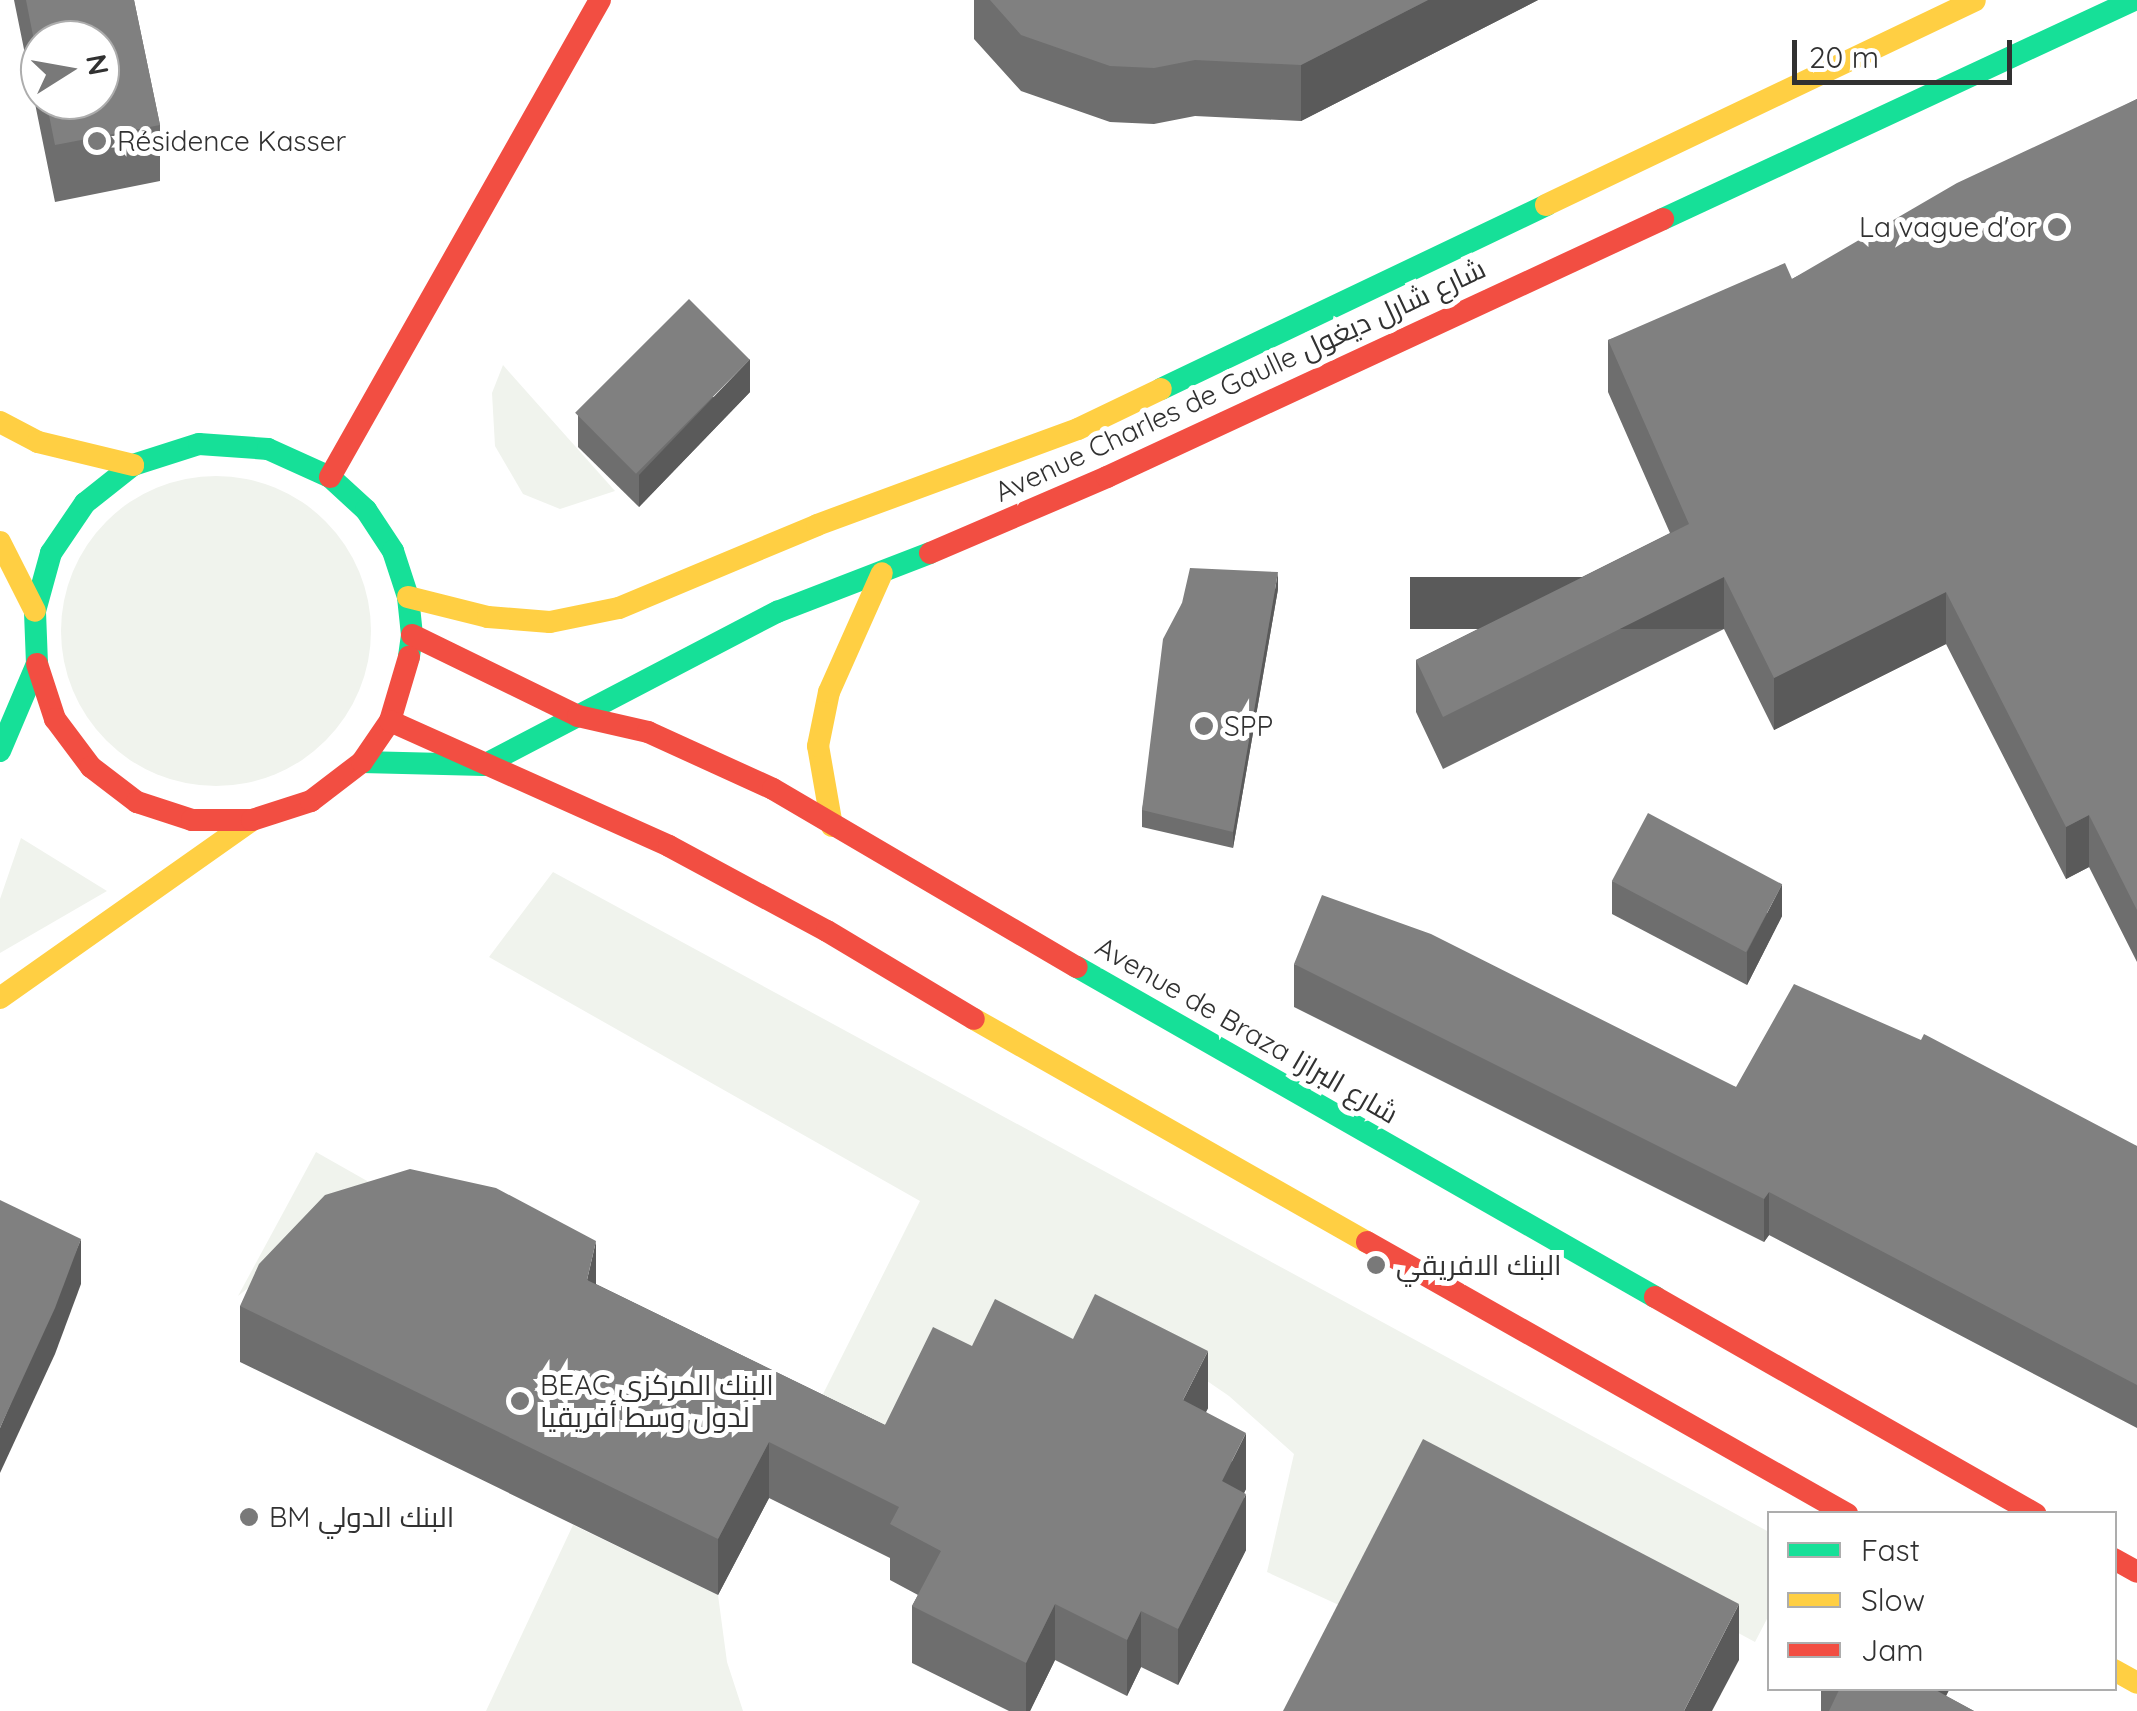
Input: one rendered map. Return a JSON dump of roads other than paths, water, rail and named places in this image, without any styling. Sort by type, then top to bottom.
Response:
[{"type":"main road","points":[[330,477],[600,0]]},
{"type":"main road","name":"Avenue Charles de Gaulle شارع شارل ديغول","points":[[408,597],[488,617],[550,622],[619,608],[817,525],[1078,429],[1975,0]]},
{"type":"main road","name":"Avenue Charles de Gaulle شارع شارل ديغول","points":[[362,762],[484,765],[777,612],[882,573],[1108,477],[2134,0]]},
{"type":"main road","points":[[0,422],[38,442],[133,465]]},
{"type":"main road","points":[[0,998],[252,820],[311,801],[362,762],[390,721],[406,680],[412,635],[408,597],[393,551],[375,524],[330,477],[268,449],[198,444],[133,465],[85,503],[76,515],[51,553],[36,611],[37,664],[55,719],[90,767],[137,802],[192,820],[252,820]]},
{"type":"main road","points":[[0,542],[36,611]]},
{"type":"main road","points":[[832,826],[818,746],[828,692],[882,573]]},
{"type":"main road","name":"Avenue de Braza شارع البرازا","points":[[412,635],[578,716],[648,732],[773,789],[2031,1511]]},
{"type":"main road","points":[[0,751],[37,664]]},
{"type":"main road","points":[[390,721],[669,846],[827,931],[985,1026],[1842,1511]]},
{"type":"main road","points":[[1959,1501],[1973,1477]]},
{"type":"place","name":"Résidence Kasser","points":[[97,141]]},
{"type":"place","name":"La vague d'or","points":[[2057,227]]},
{"type":"place","name":"SPP","points":[[1204,726]]},
{"type":"place","name":"البنك الافريقي","points":[[1376,1265]]},
{"type":"place","name":"BEAC البنك المركزي لدول وسط أفريقيا","points":[[520,1401]]},
{"type":"place","name":"BM البنك الدولي","points":[[249,1517]]}]
